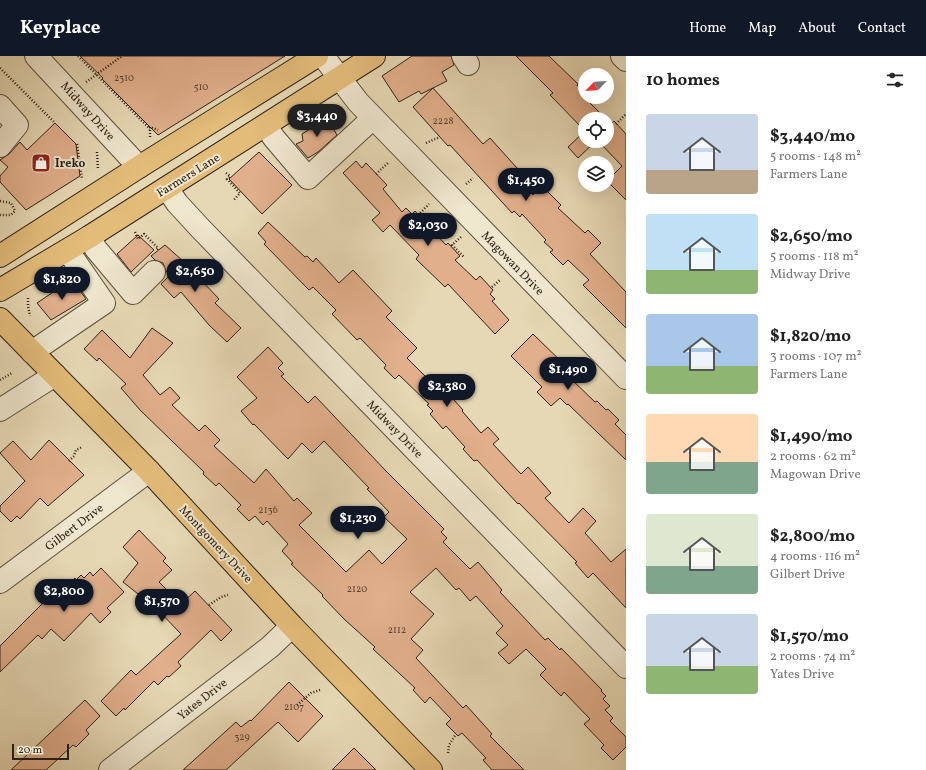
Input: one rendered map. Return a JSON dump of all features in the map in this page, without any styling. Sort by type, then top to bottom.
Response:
[{"type":"main road","points":[[0,256],[317,56]]},
{"type":"main road","name":"Farmers Lane","points":[[0,290],[68,251],[374,56]]},
{"type":"main road","name":"Montgomery Drive","points":[[0,319],[149,471],[292,626],[431,770]]},
{"type":"street","name":"Midway Drive","points":[[36,56],[72,93],[139,167]]},
{"type":"street","name":"Magowan Drive","points":[[323,56],[350,93],[373,118],[626,378]]},
{"type":"street","points":[[622,56],[626,60]]},
{"type":"street","points":[[0,106],[17,125],[0,146]]},
{"type":"street","points":[[266,126],[274,138],[308,178],[373,118]]},
{"type":"street","name":"Midway Drive","points":[[167,188],[177,203],[200,228],[626,667]]},
{"type":"street","points":[[90,237],[96,249],[134,293],[154,272]]},
{"type":"street","points":[[32,352],[104,303],[68,251]]},
{"type":"street","points":[[0,410],[55,375]]},
{"type":"street","name":"Gilbert Drive","points":[[0,582],[149,471]]},
{"type":"street","name":"Yates Drive","points":[[110,770],[270,647],[292,626]]},
{"type":"path","points":[[78,56],[150,129]]},
{"type":"path","points":[[72,93],[122,56]]},
{"type":"path","points":[[0,68],[55,124]]},
{"type":"path","points":[[616,124],[626,114]]},
{"type":"path","points":[[421,146],[440,137]]},
{"type":"path","points":[[77,144],[82,183]]},
{"type":"path","points":[[97,152],[99,172]]},
{"type":"path","points":[[376,174],[391,160]]},
{"type":"path","points":[[221,169],[230,176],[227,180],[240,193],[233,201]]},
{"type":"path","points":[[0,201],[11,203],[15,211],[11,215],[0,215]]},
{"type":"path","points":[[418,215],[432,201]]},
{"type":"path","points":[[136,237],[138,239],[144,234],[158,248],[156,251]]},
{"type":"path","points":[[464,234],[452,245],[464,257]]},
{"type":"path","points":[[492,287],[504,275]]},
{"type":"path","points":[[29,294],[28,306],[30,316]]},
{"type":"path","points":[[0,380],[12,373]]},
{"type":"path","points":[[69,461],[74,456],[76,450],[82,447]]},
{"type":"path","points":[[209,605],[221,597],[228,595]]},
{"type":"path","points":[[297,705],[304,698],[320,690]]},
{"type":"path","points":[[448,753],[449,745],[456,734]]},
{"type":"building","points":[[80,56],[285,56],[158,135]]},
{"type":"building","points":[[412,56],[451,56],[454,65],[442,72],[447,81],[421,94],[419,91],[399,102],[382,76]]},
{"type":"building","points":[[516,56],[549,56],[578,84],[578,104],[591,104],[599,112],[578,112],[578,124],[550,95],[553,93]]},
{"type":"building","points":[[433,88],[483,144],[490,138],[517,168],[513,172],[533,195],[542,186],[561,205],[558,208],[585,233],[588,230],[601,243],[590,254],[626,292],[626,328],[583,285],[589,280],[568,260],[563,265],[550,252],[553,250],[544,242],[546,240],[522,214],[520,217],[514,211],[512,213],[413,107]]},
{"type":"building","points":[[327,118],[337,135],[318,152],[308,158],[296,144],[303,141],[302,134]]},
{"type":"building","points":[[614,121],[626,134],[626,200],[614,188],[614,174],[622,166],[605,148],[614,148]]},
{"type":"building","points":[[55,123],[76,144],[80,176],[26,210],[0,182],[0,176],[8,167],[0,160],[9,154],[20,142],[27,150]]},
{"type":"building","points":[[578,138],[578,148],[589,148],[580,156],[578,156],[578,158],[568,147]]},
{"type":"building","points":[[259,152],[292,185],[262,214],[229,179]]},
{"type":"building","points":[[356,161],[362,168],[366,163],[387,185],[383,189],[402,212],[406,208],[412,214],[415,211],[446,245],[448,243],[460,256],[455,260],[476,280],[480,276],[493,290],[490,294],[495,299],[492,301],[509,320],[495,334],[448,284],[445,287],[416,259],[419,255],[390,225],[383,232],[372,220],[380,213],[343,173]]},
{"type":"building","points":[[268,222],[305,257],[307,256],[313,262],[316,258],[339,283],[353,270],[392,311],[386,317],[417,348],[407,358],[432,383],[436,380],[481,433],[488,427],[499,439],[493,444],[521,474],[528,467],[551,493],[545,498],[569,523],[583,508],[596,521],[585,533],[611,562],[626,549],[626,608],[593,573],[588,578],[575,563],[577,562],[519,503],[518,504],[477,460],[474,461],[463,449],[465,447],[446,426],[443,429],[430,414],[433,411],[427,405],[429,404],[399,375],[395,379],[384,368],[386,365],[360,338],[357,340],[332,314],[336,310],[313,287],[309,290],[264,244],[266,242],[258,233]]},
{"type":"building","points":[[138,235],[154,250],[131,272],[117,254]]},
{"type":"building","points":[[165,245],[183,261],[219,299],[215,303],[241,328],[227,342],[209,325],[181,292],[174,298],[161,284],[170,275],[166,271],[163,263],[155,260],[151,256]]},
{"type":"building","points":[[74,282],[86,299],[51,320],[37,303],[65,284],[66,287]]},
{"type":"building","points":[[152,328],[173,343],[143,375],[160,395],[170,387],[180,398],[172,405],[199,431],[205,425],[220,440],[214,446],[254,483],[266,469],[294,501],[297,498],[312,513],[299,525],[346,572],[369,550],[382,564],[407,539],[384,517],[389,512],[367,489],[369,488],[324,441],[312,453],[302,443],[288,459],[254,424],[253,425],[241,411],[257,398],[237,377],[268,347],[283,363],[278,368],[284,374],[281,376],[308,403],[315,396],[386,471],[444,529],[441,532],[447,538],[443,542],[470,569],[478,562],[502,590],[500,592],[545,640],[548,638],[560,650],[561,648],[602,690],[601,691],[606,696],[603,699],[610,706],[605,710],[613,718],[610,721],[626,737],[626,747],[613,760],[601,748],[604,745],[584,724],[590,719],[564,692],[561,696],[540,675],[546,669],[526,649],[509,664],[498,653],[508,645],[496,633],[503,626],[476,596],[470,601],[459,588],[456,590],[436,568],[410,592],[434,614],[411,639],[423,650],[416,658],[463,708],[466,705],[492,734],[490,736],[524,770],[492,770],[483,760],[486,758],[462,733],[458,736],[446,724],[451,719],[430,697],[425,703],[413,690],[415,688],[373,649],[375,647],[344,619],[322,596],[323,595],[291,564],[293,563],[282,551],[288,544],[267,521],[263,525],[255,516],[249,521],[237,509],[241,505],[219,483],[216,486],[203,474],[204,472],[140,410],[121,388],[126,384],[99,358],[97,361],[84,349],[102,330],[130,358]]},
{"type":"building","points":[[533,334],[572,372],[568,376],[595,402],[597,401],[606,410],[608,409],[619,420],[615,424],[626,435],[626,460],[568,404],[567,405],[560,398],[551,406],[537,392],[542,387],[511,356]]},
{"type":"building","points":[[49,440],[84,475],[48,506],[40,498],[20,519],[17,516],[11,522],[0,511],[0,506],[25,481],[0,453],[13,441],[31,460]]},
{"type":"building","points":[[139,530],[166,558],[163,561],[172,570],[159,582],[181,604],[195,591],[232,630],[221,641],[211,630],[178,662],[181,666],[169,677],[167,676],[158,685],[154,681],[125,710],[124,708],[116,716],[101,701],[131,670],[136,675],[181,634],[157,609],[123,582],[138,563],[123,547]]},
{"type":"building","points":[[101,568],[124,592],[107,608],[111,612],[100,623],[91,613],[64,641],[51,629],[42,639],[38,635],[0,672],[0,646],[46,600],[49,603],[75,578],[76,580],[81,575],[84,578],[90,572],[93,576]]},
{"type":"building","points":[[289,682],[323,716],[298,742],[278,722],[226,770],[183,770],[236,722],[241,727],[250,720],[251,721]]},
{"type":"building","points":[[85,700],[100,716],[86,730],[89,734],[76,747],[73,745],[46,770],[11,770]]},
{"type":"building","points":[[354,748],[376,770],[332,770]]},
{"type":"place","name":"Ireko","points":[[41,163]]}]
